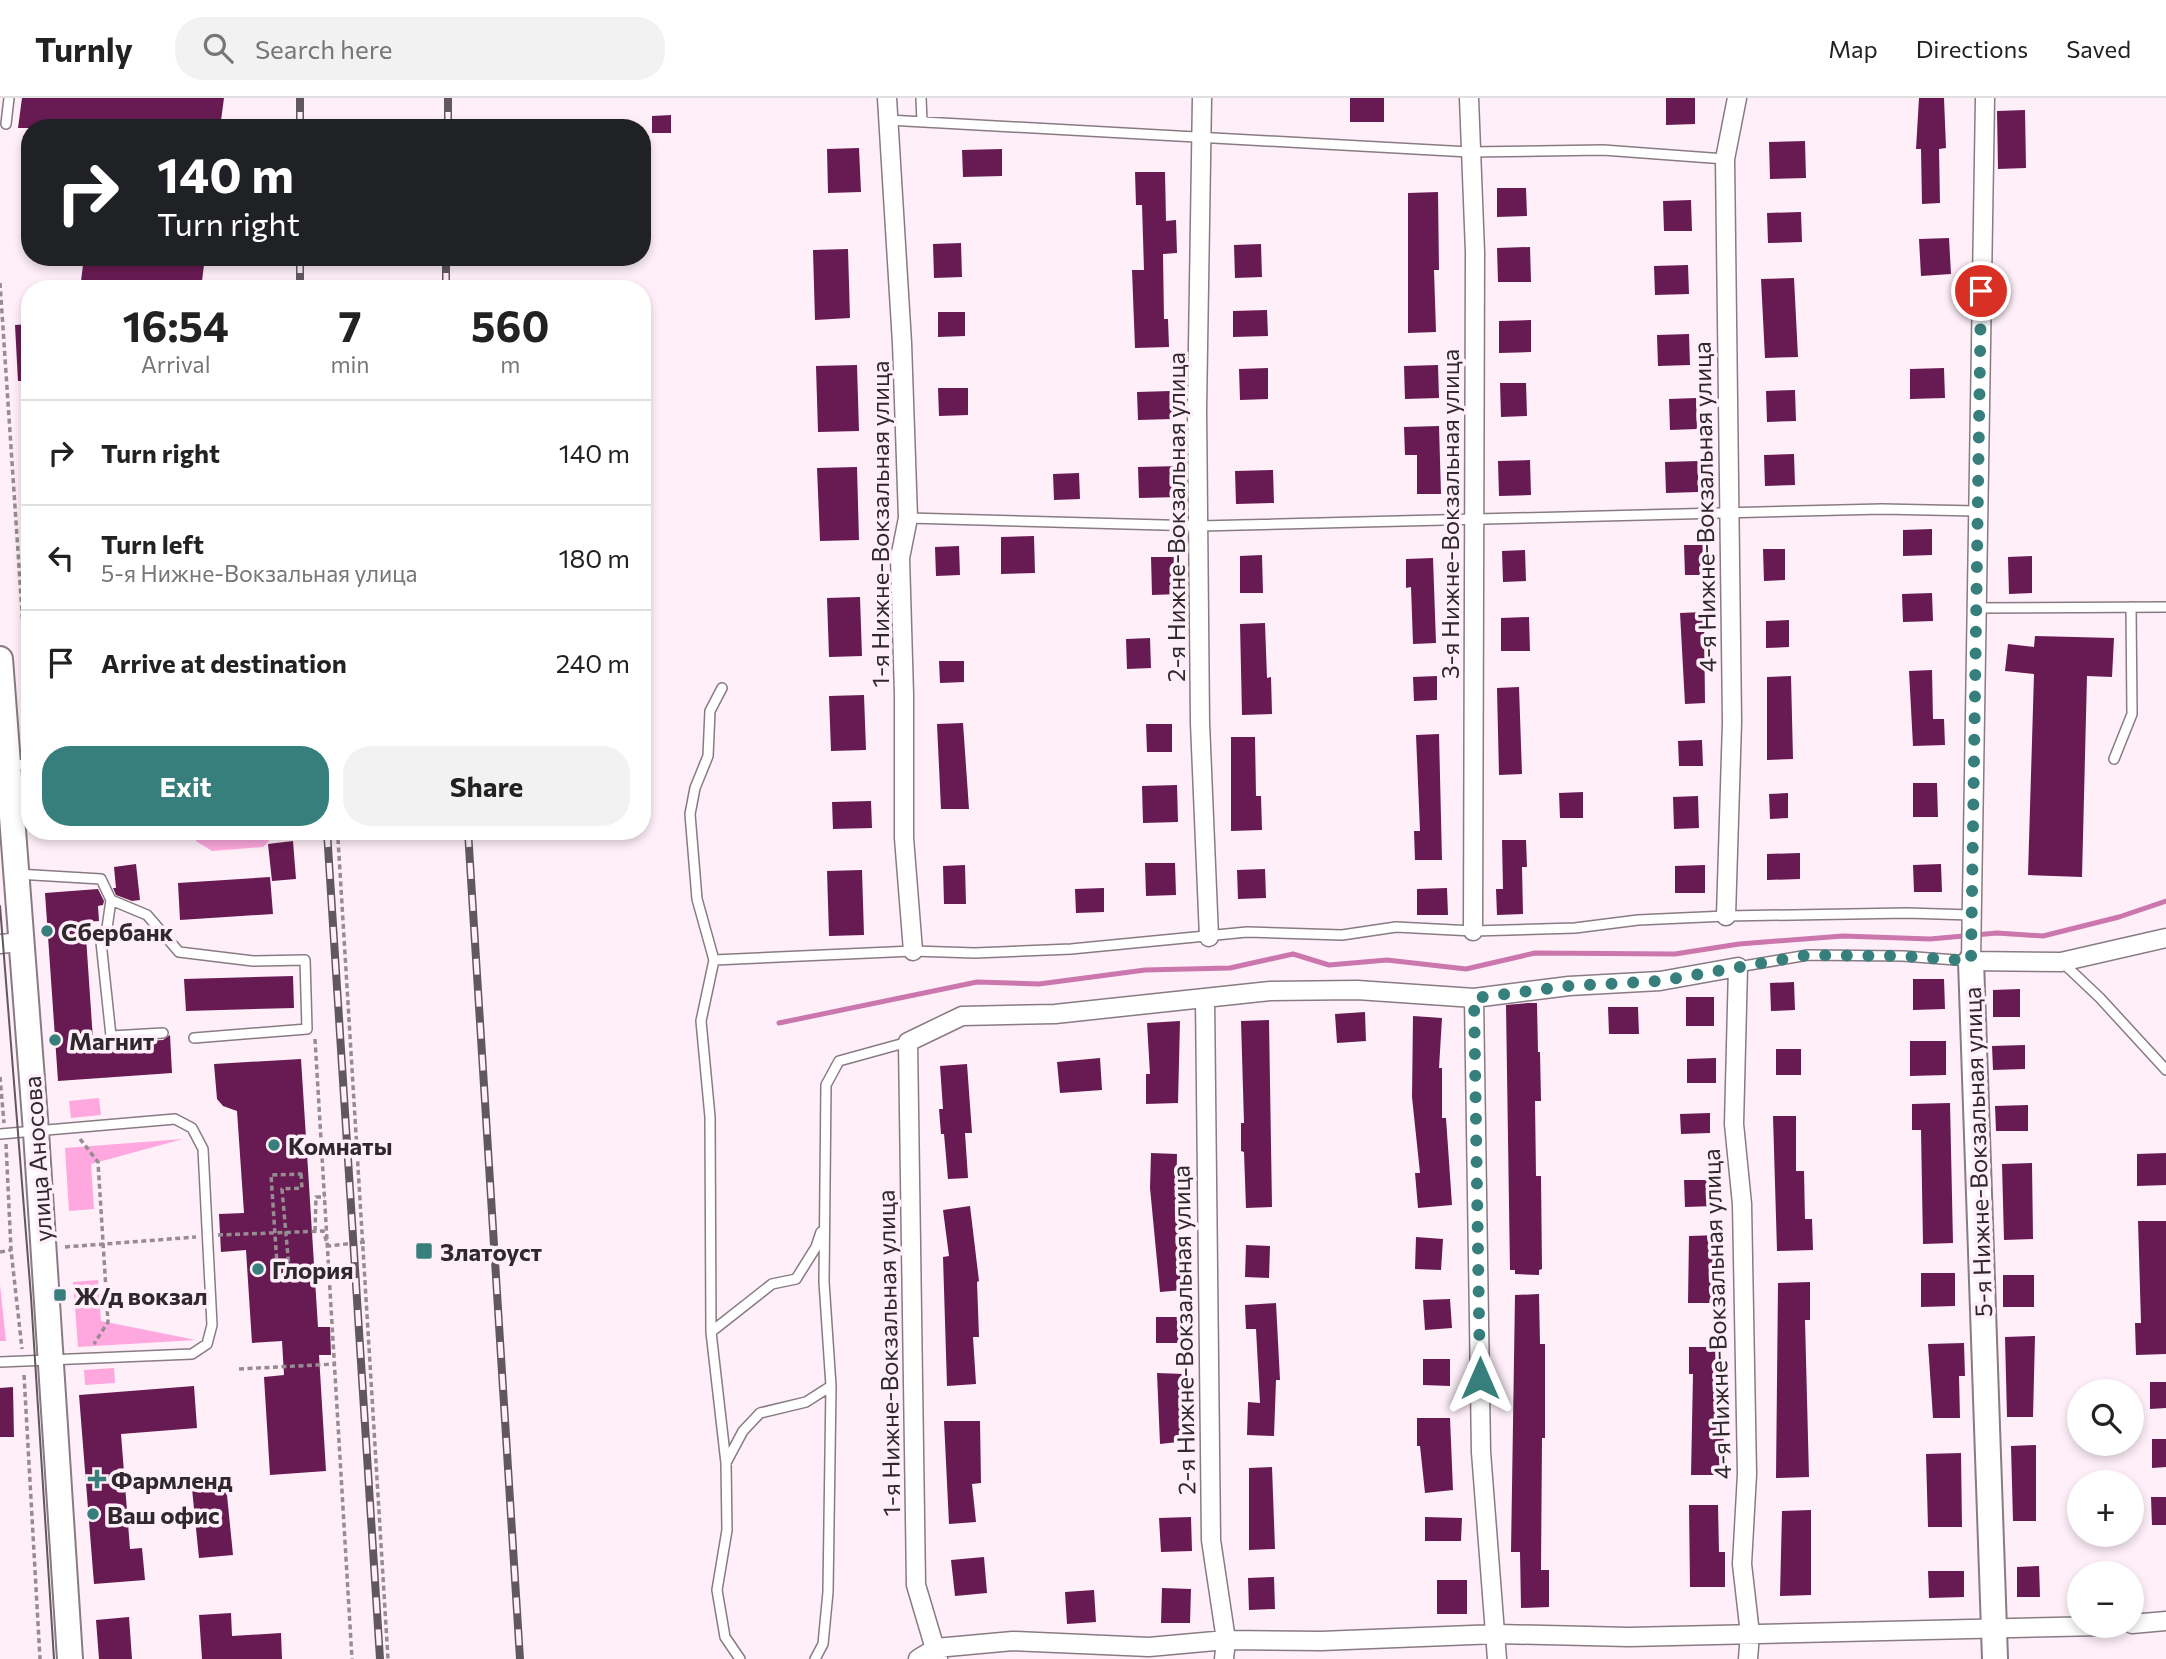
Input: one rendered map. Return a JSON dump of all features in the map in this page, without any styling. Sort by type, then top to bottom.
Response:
[{"type":"main road","name":"улица Аносова","points":[[0,659],[19,765],[10,943],[36,1132],[70,1659]]},
{"type":"main road","name":"5-я Нижне-Вокзальная улица","points":[[1971,961],[1995,1659]]},
{"type":"street","name":"1-я Нижне-Вокзальная улица","points":[[887,98],[899,275],[908,518],[901,558],[904,838],[913,950]]},
{"type":"street","name":"2-я Нижне-Вокзальная улица","points":[[1202,98],[1197,409],[1200,723],[1209,937]]},
{"type":"street","name":"3-я Нижне-Вокзальная улица","points":[[1469,98],[1469,152],[1475,252],[1473,931]]},
{"type":"street","name":"4-я Нижне-Вокзальная улица","points":[[1726,916],[1732,722],[1725,159],[1737,98]]},
{"type":"street","name":"5-я Нижне-Вокзальная улица","points":[[1971,961],[1985,98]]},
{"type":"street","points":[[1971,961],[2062,961],[2166,938]]},
{"type":"street","name":"4-я Нижне-Вокзальная улица","points":[[1738,967],[1734,1124],[1742,1204],[1747,1474],[1742,1564],[1750,1633],[1748,1659]]},
{"type":"street","points":[[908,1042],[962,1016],[1055,1014],[1270,991],[1357,990],[1474,998],[1569,986],[1660,981],[1738,967]]},
{"type":"street","points":[[1474,998],[1481,1452],[1497,1659]]},
{"type":"street","name":"2-я Нижне-Вокзальная улица","points":[[1205,999],[1211,1540],[1226,1640],[1224,1659]]},
{"type":"street","name":"1-я Нижне-Вокзальная улица","points":[[908,1042],[916,1585],[937,1654]]},
{"type":"street","points":[[2144,1623],[2166,1621]]},
{"type":"street","points":[[918,1659],[1013,1641],[1149,1647],[1226,1640],[1321,1641],[1497,1634],[1629,1637],[1890,1629],[2067,1627]]},
{"type":"lane","points":[[6,124],[9,98]]},
{"type":"lane","points":[[921,98],[922,122]]},
{"type":"lane","points":[[888,120],[1469,152],[1603,150],[1725,159]]},
{"type":"lane","points":[[908,518],[1200,526],[1882,509],[1977,511]]},
{"type":"lane","points":[[2114,759],[2132,714],[2131,607]]},
{"type":"lane","points":[[1976,608],[2166,607]]},
{"type":"lane","points":[[722,688],[710,711],[708,756],[695,788],[690,814],[697,899],[714,960],[701,1021],[710,1117],[711,1332],[726,1463],[727,1530],[717,1590],[725,1637],[740,1659]]},
{"type":"lane","points":[[15,874],[101,879],[111,900],[106,935],[101,942],[111,1036],[163,1033]]},
{"type":"lane","points":[[111,900],[147,915],[179,952],[253,961],[305,960],[307,1029],[194,1038]]},
{"type":"lane","points":[[714,960],[913,950],[975,953],[1247,932],[1342,935],[1396,927],[1473,931],[1575,928],[1638,920],[1726,916],[1907,913],[1971,915]]},
{"type":"lane","points":[[1738,967],[1808,955],[1903,956],[1971,961]]},
{"type":"lane","points":[[2062,961],[2166,1070]]},
{"type":"lane","points":[[815,1659],[823,1644],[828,1592],[831,1386],[824,1282],[825,1085],[839,1061],[908,1042]]},
{"type":"lane","points":[[0,1134],[176,1119],[192,1128],[203,1149],[213,1236],[212,1325],[207,1344],[191,1354],[83,1361],[0,1362]]},
{"type":"lane","points":[[711,1332],[772,1283],[796,1279],[816,1248],[824,1224]]},
{"type":"lane","points":[[726,1463],[743,1431],[760,1413],[806,1402],[831,1386]]},
{"type":"path","points":[[0,283],[21,597]]},
{"type":"path","points":[[338,840],[365,1242],[388,1659]]},
{"type":"path","points":[[314,1032],[352,1659]]},
{"type":"path","points":[[72,1129],[98,1162],[108,1322],[83,1361]]},
{"type":"path","points":[[301,1174],[302,1188],[282,1189],[289,1268],[304,1267],[305,1278],[278,1279],[275,1232],[271,1175],[301,1174]]},
{"type":"path","points":[[315,1231],[316,1197],[325,1197]]},
{"type":"path","points":[[228,1234],[323,1231],[328,1246]]},
{"type":"path","points":[[62,1248],[213,1236]]},
{"type":"path","points":[[328,1246],[365,1242]]},
{"type":"path","points":[[1,1252],[11,1250]]},
{"type":"path","points":[[239,1368],[336,1364]]},
{"type":"shaded area","points":[[269,840],[263,847],[212,851],[196,841]]},
{"type":"shaded area","points":[[99,1098],[101,1115],[71,1118],[69,1101]]},
{"type":"shaded area","points":[[183,1139],[91,1164],[94,1209],[69,1211],[65,1148]]},
{"type":"shaded area","points":[[98,1280],[101,1321],[196,1340],[78,1347],[73,1282]]},
{"type":"shaded area","points":[[0,1285],[6,1341],[0,1341]]},
{"type":"shaded area","points":[[114,1368],[115,1383],[85,1385],[84,1370]]},
{"type":"building","points":[[22,98],[224,98],[221,119],[21,119],[21,128],[18,128]]},
{"type":"building","points":[[1350,98],[1384,98],[1384,122],[1350,122]]},
{"type":"building","points":[[1666,98],[1695,98],[1695,124],[1666,125]]},
{"type":"building","points":[[1919,98],[1944,98],[1946,148],[1939,149],[1940,203],[1922,204],[1921,149],[1916,149]]},
{"type":"building","points":[[2025,110],[2026,168],[1998,169],[1997,111]]},
{"type":"building","points":[[671,115],[671,133],[652,133],[652,116]]},
{"type":"building","points":[[1805,141],[1806,178],[1770,179],[1769,142]]},
{"type":"building","points":[[859,148],[861,192],[828,193],[827,149]]},
{"type":"building","points":[[1002,149],[1002,176],[963,177],[962,150]]},
{"type":"building","points":[[1135,172],[1165,172],[1166,221],[1176,220],[1177,253],[1163,254],[1164,319],[1168,319],[1169,347],[1135,348],[1132,270],[1144,270],[1142,205],[1136,205]]},
{"type":"building","points":[[1497,188],[1526,188],[1527,216],[1497,217]]},
{"type":"building","points":[[1438,192],[1439,270],[1434,270],[1436,332],[1408,333],[1408,193]]},
{"type":"building","points":[[1691,200],[1692,231],[1664,231],[1663,201]]},
{"type":"building","points":[[1801,212],[1802,242],[1768,243],[1767,213]]},
{"type":"building","points":[[1949,238],[1951,274],[1921,276],[1919,239]]},
{"type":"building","points":[[961,243],[962,277],[934,278],[933,244]]},
{"type":"building","points":[[1261,244],[1262,277],[1235,278],[1234,245]]},
{"type":"building","points":[[1530,247],[1531,282],[1498,282],[1497,248]]},
{"type":"building","points":[[848,249],[850,318],[815,320],[813,250]]},
{"type":"building","points":[[1688,265],[1689,294],[1655,295],[1654,266]]},
{"type":"building","points":[[83,266],[204,266],[202,280],[81,280]]},
{"type":"building","points":[[1794,278],[1798,357],[1765,358],[1761,279]]},
{"type":"building","points":[[1267,310],[1268,336],[1233,337],[1233,311]]},
{"type":"building","points":[[938,312],[965,312],[965,336],[938,337]]},
{"type":"building","points":[[1531,320],[1531,352],[1499,353],[1499,321]]},
{"type":"building","points":[[15,325],[21,325],[21,381],[18,381]]},
{"type":"building","points":[[1689,334],[1690,365],[1658,366],[1657,335]]},
{"type":"building","points":[[857,365],[859,431],[818,432],[816,366]]},
{"type":"building","points":[[1438,365],[1439,398],[1405,399],[1404,366]]},
{"type":"building","points":[[1268,368],[1268,399],[1240,400],[1239,369]]},
{"type":"building","points":[[1944,368],[1945,398],[1910,399],[1910,369]]},
{"type":"building","points":[[1500,383],[1526,383],[1527,416],[1501,417]]},
{"type":"building","points":[[938,388],[968,388],[968,415],[939,416]]},
{"type":"building","points":[[1795,390],[1796,421],[1767,422],[1766,391]]},
{"type":"building","points":[[1171,391],[1172,419],[1138,420],[1137,392]]},
{"type":"building","points":[[1696,398],[1697,429],[1670,430],[1669,399]]},
{"type":"building","points":[[1439,426],[1441,494],[1417,494],[1417,455],[1405,455],[1404,427]]},
{"type":"building","points":[[1794,454],[1795,485],[1765,486],[1764,455]]},
{"type":"building","points":[[1530,460],[1531,495],[1499,496],[1498,461]]},
{"type":"building","points":[[1698,461],[1698,492],[1666,493],[1665,462]]},
{"type":"building","points":[[1180,466],[1181,497],[1139,498],[1138,467]]},
{"type":"building","points":[[857,467],[859,540],[820,541],[817,468]]},
{"type":"building","points":[[1273,470],[1274,503],[1236,504],[1235,471]]},
{"type":"building","points":[[1079,473],[1080,499],[1054,500],[1053,474]]},
{"type":"building","points":[[1932,529],[1932,555],[1903,556],[1903,530]]},
{"type":"building","points":[[1034,536],[1035,573],[1001,574],[1001,537]]},
{"type":"building","points":[[1684,545],[1705,545],[1705,575],[1685,575]]},
{"type":"building","points":[[959,546],[960,575],[936,576],[935,547]]},
{"type":"building","points":[[1763,549],[1785,549],[1785,580],[1764,581]]},
{"type":"building","points":[[1525,550],[1526,581],[1503,582],[1502,551]]},
{"type":"building","points":[[1262,555],[1263,593],[1240,593],[1240,556]]},
{"type":"building","points":[[2032,556],[2032,593],[2009,594],[2008,557]]},
{"type":"building","points":[[1151,557],[1179,557],[1180,594],[1152,595]]},
{"type":"building","points":[[1433,558],[1436,643],[1413,644],[1411,587],[1406,588],[1406,559]]},
{"type":"building","points":[[1932,593],[1933,621],[1903,622],[1902,594]]},
{"type":"building","points":[[860,597],[862,656],[829,657],[827,598]]},
{"type":"building","points":[[1704,612],[1705,703],[1685,704],[1680,613]]},
{"type":"building","points":[[1529,617],[1530,651],[1501,651],[1501,618]]},
{"type":"building","points":[[1789,620],[1789,647],[1766,648],[1766,621]]},
{"type":"building","points":[[1265,623],[1267,678],[1271,677],[1272,714],[1242,715],[1240,624]]},
{"type":"building","points":[[2035,636],[2114,638],[2112,677],[2087,676],[2082,877],[2028,875],[2034,674],[2005,671],[2008,644],[2034,647]]},
{"type":"building","points":[[1150,638],[1151,668],[1127,669],[1126,639]]},
{"type":"building","points":[[939,661],[964,661],[964,682],[940,683]]},
{"type":"building","points":[[1932,670],[1933,719],[1944,719],[1945,745],[1913,746],[1909,671]]},
{"type":"building","points":[[1437,676],[1437,700],[1414,701],[1413,677]]},
{"type":"building","points":[[1791,676],[1793,759],[1767,760],[1767,677]]},
{"type":"building","points":[[1519,687],[1522,774],[1499,775],[1497,688]]},
{"type":"building","points":[[864,695],[866,750],[831,751],[829,696]]},
{"type":"building","points":[[963,723],[969,809],[941,809],[937,724]]},
{"type":"building","points":[[1146,724],[1172,724],[1172,752],[1147,752]]},
{"type":"building","points":[[1439,734],[1442,860],[1415,860],[1414,831],[1420,831],[1416,735]]},
{"type":"building","points":[[1231,737],[1255,737],[1256,796],[1261,796],[1262,830],[1231,831]]},
{"type":"building","points":[[1702,740],[1703,766],[1679,766],[1678,741]]},
{"type":"building","points":[[1913,783],[1937,783],[1938,817],[1913,817]]},
{"type":"building","points":[[1177,785],[1178,822],[1143,823],[1142,786]]},
{"type":"building","points":[[1583,792],[1583,818],[1560,818],[1559,793]]},
{"type":"building","points":[[1788,793],[1788,818],[1770,819],[1769,794]]},
{"type":"building","points":[[1698,796],[1699,828],[1674,829],[1673,797]]},
{"type":"building","points":[[871,801],[872,828],[833,829],[832,802]]},
{"type":"building","points":[[1502,840],[1526,840],[1527,867],[1522,867],[1523,914],[1497,915],[1496,889],[1503,889]]},
{"type":"building","points":[[293,841],[296,879],[272,881],[268,844]]},
{"type":"building","points":[[1800,853],[1800,879],[1767,880],[1767,854]]},
{"type":"building","points":[[1145,863],[1175,863],[1176,895],[1146,896]]},
{"type":"building","points":[[136,864],[140,900],[132,901],[116,895],[113,888],[116,888],[114,867]]},
{"type":"building","points":[[1941,864],[1942,892],[1914,892],[1913,865]]},
{"type":"building","points":[[965,865],[966,904],[944,904],[943,866]]},
{"type":"building","points":[[1705,865],[1705,893],[1675,893],[1675,866]]},
{"type":"building","points":[[1265,869],[1266,898],[1238,899],[1237,870]]},
{"type":"building","points":[[862,870],[864,935],[829,936],[827,871]]},
{"type":"building","points":[[270,877],[273,914],[180,920],[178,883]]},
{"type":"building","points":[[1104,888],[1104,912],[1076,913],[1075,889]]},
{"type":"building","points":[[1447,888],[1448,915],[1417,915],[1417,889]]},
{"type":"building","points":[[98,889],[104,901],[103,905],[98,906],[99,921],[85,922],[93,1040],[105,1039],[111,1043],[163,1040],[170,1035],[172,1073],[58,1081],[45,893]]},
{"type":"building","points":[[293,976],[294,1008],[186,1011],[184,979]]},
{"type":"building","points":[[1913,979],[1944,979],[1945,1009],[1913,1010]]},
{"type":"building","points":[[1794,982],[1795,1010],[1771,1011],[1770,983]]},
{"type":"building","points":[[2020,989],[2020,1017],[1993,1017],[1993,990]]},
{"type":"building","points":[[1686,997],[1714,997],[1714,1026],[1686,1026]]},
{"type":"building","points":[[1537,1003],[1540,1052],[1541,1101],[1535,1101],[1536,1176],[1541,1176],[1542,1269],[1539,1270],[1539,1275],[1515,1274],[1515,1270],[1510,1270],[1506,1005]]},
{"type":"building","points":[[1608,1007],[1638,1007],[1639,1034],[1609,1034]]},
{"type":"building","points":[[1365,1012],[1366,1041],[1337,1043],[1335,1014]]},
{"type":"building","points":[[1413,1016],[1442,1018],[1439,1068],[1442,1068],[1442,1118],[1446,1118],[1452,1205],[1418,1208],[1415,1173],[1420,1173],[1412,1097]]},
{"type":"building","points":[[1269,1020],[1272,1207],[1246,1208],[1244,1152],[1241,1151],[1241,1123],[1244,1123],[1241,1021]]},
{"type":"building","points":[[1180,1021],[1178,1103],[1146,1104],[1146,1074],[1150,1074],[1147,1023]]},
{"type":"building","points":[[1910,1041],[1946,1041],[1946,1075],[1910,1076]]},
{"type":"building","points":[[2025,1045],[2025,1069],[1993,1070],[1992,1046]]},
{"type":"building","points":[[1776,1049],[1801,1049],[1801,1075],[1776,1075]]},
{"type":"building","points":[[1100,1058],[1102,1090],[1060,1093],[1057,1062]]},
{"type":"building","points":[[1716,1058],[1716,1083],[1687,1083],[1687,1059]]},
{"type":"building","points":[[301,1059],[318,1327],[330,1327],[331,1355],[319,1355],[326,1471],[270,1475],[264,1377],[284,1375],[282,1341],[252,1343],[246,1250],[221,1252],[219,1214],[244,1213],[237,1111],[223,1106],[217,1099],[214,1064]]},
{"type":"building","points":[[967,1064],[972,1133],[965,1133],[968,1178],[948,1179],[939,1109],[943,1109],[940,1066]]},
{"type":"building","points":[[1950,1103],[1953,1243],[1923,1244],[1921,1130],[1912,1130],[1912,1104]]},
{"type":"building","points":[[2028,1105],[2028,1131],[1996,1131],[1995,1106]]},
{"type":"building","points":[[1710,1113],[1710,1133],[1681,1134],[1680,1114]]},
{"type":"building","points":[[1773,1116],[1796,1116],[1796,1171],[1804,1171],[1805,1219],[1812,1219],[1813,1250],[1777,1251]]},
{"type":"building","points":[[1151,1153],[1177,1154],[1176,1205],[1183,1290],[1160,1292],[1150,1188]]},
{"type":"building","points":[[2166,1153],[2166,1185],[2137,1186],[2137,1154]]},
{"type":"building","points":[[2032,1163],[2033,1239],[2004,1240],[2002,1164]]},
{"type":"building","points":[[1684,1180],[1715,1180],[1715,1206],[1685,1207]]},
{"type":"building","points":[[970,1206],[979,1281],[979,1337],[973,1337],[976,1384],[947,1386],[943,1257],[949,1256],[943,1210]]},
{"type":"building","points":[[2138,1221],[2166,1221],[2166,1354],[2136,1355],[2135,1323],[2141,1323]]},
{"type":"building","points":[[1720,1235],[1722,1303],[1688,1303],[1689,1236]]},
{"type":"building","points":[[1416,1237],[1443,1239],[1441,1270],[1415,1269]]},
{"type":"building","points":[[1246,1245],[1270,1246],[1269,1278],[1245,1277]]},
{"type":"building","points":[[1921,1273],[1955,1273],[1955,1306],[1921,1307]]},
{"type":"building","points":[[2003,1275],[2034,1275],[2034,1307],[2003,1307]]},
{"type":"building","points":[[1810,1282],[1810,1320],[1805,1320],[1809,1477],[1776,1478],[1778,1283]]},
{"type":"building","points":[[1539,1294],[1540,1344],[1545,1344],[1541,1570],[1549,1570],[1549,1607],[1521,1608],[1520,1552],[1511,1552],[1515,1295]]},
{"type":"building","points":[[1450,1299],[1452,1328],[1425,1330],[1423,1300]]},
{"type":"building","points":[[1276,1303],[1280,1380],[1276,1380],[1274,1436],[1247,1435],[1248,1402],[1260,1403],[1256,1329],[1246,1329],[1245,1305]]},
{"type":"building","points":[[1156,1317],[1179,1317],[1179,1343],[1156,1343]]},
{"type":"building","points":[[2035,1336],[2033,1417],[2007,1417],[2005,1337]]},
{"type":"building","points":[[1964,1343],[1965,1376],[1959,1376],[1960,1418],[1933,1418],[1928,1344]]},
{"type":"building","points":[[1689,1347],[1723,1347],[1724,1475],[1691,1475],[1693,1374],[1689,1374]]},
{"type":"building","points":[[1423,1359],[1450,1359],[1450,1386],[1423,1385]]},
{"type":"building","points":[[1157,1373],[1184,1374],[1184,1411],[1192,1411],[1195,1440],[1160,1444]]},
{"type":"building","points":[[2150,1382],[2166,1382],[2166,1408],[2150,1409]]},
{"type":"building","points":[[194,1386],[197,1428],[121,1434],[130,1549],[142,1548],[145,1580],[94,1584],[79,1395]]},
{"type":"building","points":[[13,1387],[14,1437],[0,1437],[0,1388]]},
{"type":"building","points":[[1417,1418],[1450,1418],[1453,1490],[1425,1493],[1420,1446],[1417,1446]]},
{"type":"building","points":[[944,1421],[980,1421],[981,1483],[972,1484],[976,1522],[949,1524]]},
{"type":"building","points":[[2152,1439],[2166,1439],[2166,1467],[2152,1468]]},
{"type":"building","points":[[2036,1445],[2036,1521],[2013,1521],[2011,1446]]},
{"type":"building","points":[[1961,1453],[1962,1527],[1928,1527],[1926,1454]]},
{"type":"building","points":[[1272,1467],[1275,1549],[1249,1550],[1249,1468]]},
{"type":"building","points":[[225,1475],[233,1555],[199,1558],[191,1479]]},
{"type":"building","points":[[2151,1497],[2166,1497],[2166,1525],[2152,1525]]},
{"type":"building","points":[[1689,1505],[1718,1505],[1719,1552],[1725,1552],[1725,1587],[1690,1587]]},
{"type":"building","points":[[1811,1510],[1811,1595],[1780,1596],[1782,1511]]},
{"type":"building","points":[[1191,1517],[1192,1551],[1161,1552],[1159,1518]]},
{"type":"building","points":[[1425,1517],[1462,1518],[1461,1541],[1425,1541]]},
{"type":"building","points":[[984,1557],[987,1593],[955,1596],[951,1560]]},
{"type":"building","points":[[2039,1566],[2040,1597],[2017,1597],[2017,1567]]},
{"type":"building","points":[[1928,1571],[1964,1571],[1964,1597],[1929,1598]]},
{"type":"building","points":[[1274,1577],[1275,1609],[1249,1610],[1248,1578]]},
{"type":"building","points":[[1437,1580],[1467,1580],[1467,1614],[1437,1614]]},
{"type":"building","points":[[1162,1588],[1191,1589],[1190,1623],[1161,1623]]},
{"type":"building","points":[[1094,1590],[1096,1622],[1067,1624],[1065,1592]]},
{"type":"building","points":[[231,1613],[232,1636],[281,1633],[282,1659],[202,1659],[199,1615]]},
{"type":"building","points":[[129,1617],[132,1659],[99,1659],[96,1620]]},
{"type":"waterway","points":[[779,1023],[977,982],[1039,984],[1145,970],[1230,968],[1293,954],[1329,965],[1387,960],[1466,969],[1535,953],[1675,954],[1739,944],[1843,936],[1930,939],[1997,933],[2043,936],[2119,917],[2166,901]]},
{"type":"tram line","points":[[0,906],[31,1297],[54,1659]]},
{"type":"railway","points":[[300,98],[300,119]]},
{"type":"railway","points":[[448,98],[448,119]]},
{"type":"railway","points":[[300,266],[300,280]]},
{"type":"railway","points":[[446,266],[446,280]]},
{"type":"railway","points":[[328,840],[380,1659]]},
{"type":"railway","points":[[469,840],[520,1659]]},
{"type":"place","name":"Сбербанк","points":[[47,931]]},
{"type":"place","name":"Магнит","points":[[55,1040]]},
{"type":"place","name":"Комнаты","points":[[274,1145]]},
{"type":"place","name":"Златоуст","points":[[424,1251]]},
{"type":"place","name":"Глория","points":[[258,1269]]},
{"type":"place","name":"Ж/д вокзал","points":[[60,1295]]},
{"type":"place","name":"Фармленд","points":[[97,1479]]},
{"type":"place","name":"Ваш офис","points":[[93,1514]]},
{"type":"route","points":[[1480,1378],[1478,1111],[1474,998],[1569,986],[1660,981],[1808,955],[1903,956],[1971,961],[1981,291]]}]
